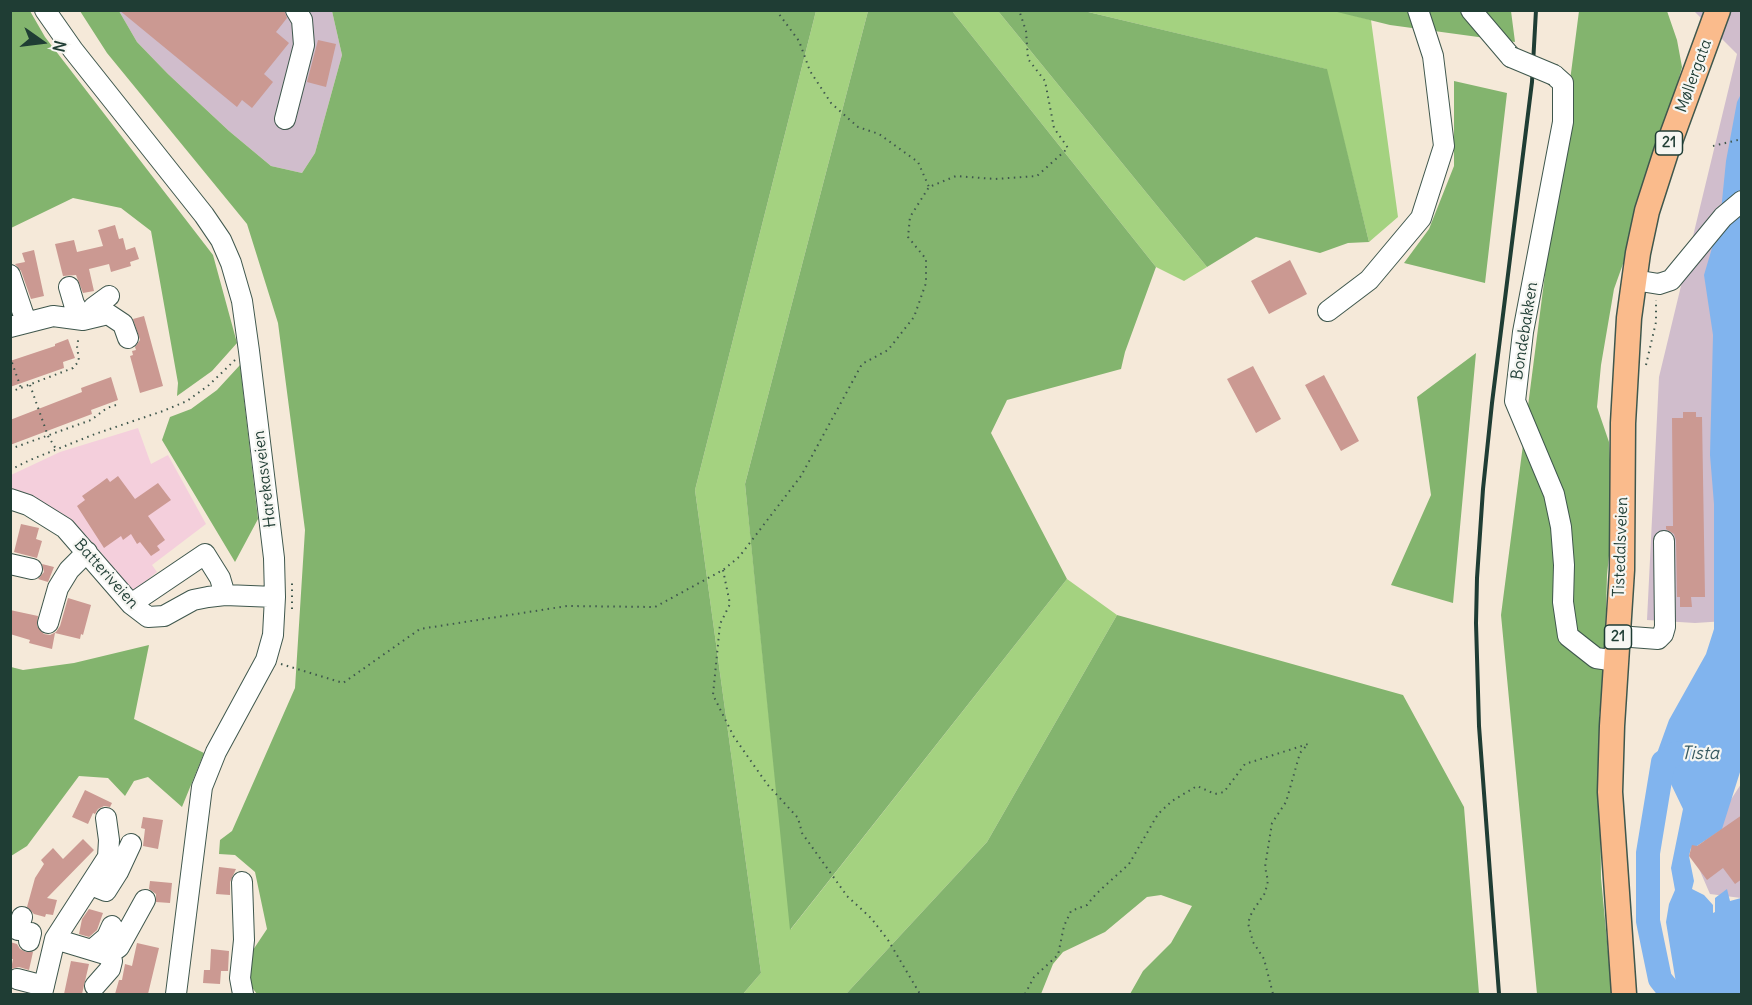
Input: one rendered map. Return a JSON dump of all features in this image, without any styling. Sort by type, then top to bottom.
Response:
[{"type":"main road","name":"Møllergata","points":[[1645,282],[1647,211],[1718,10]]},
{"type":"main road","name":"Tistedalsveien","points":[[1624,994],[1610,792],[1622,570],[1626,351],[1645,282]]},
{"type":"street","name":"Harekasveien","points":[[45,10],[73,50],[204,214],[221,240],[231,263],[242,301],[249,351],[274,558],[273,635],[266,660],[216,752],[202,787],[176,994]]},
{"type":"street","points":[[285,119],[304,45],[302,20],[296,10]]},
{"type":"street","points":[[1328,311],[1369,280],[1421,218],[1444,146],[1433,56],[1418,10]]},
{"type":"street","name":"Bondebakken","points":[[1471,10],[1511,57],[1554,75],[1563,83],[1563,122],[1522,332],[1515,401],[1554,494],[1561,527],[1564,565],[1563,602],[1568,636],[1596,658],[1616,661]]},
{"type":"street","points":[[1645,282],[1671,280],[1711,231],[1742,201]]},
{"type":"street","points":[[10,274],[15,323],[53,316],[83,320],[108,315],[123,324],[128,338]]},
{"type":"street","points":[[69,287],[74,304],[83,320]]},
{"type":"street","points":[[83,320],[94,307],[109,296]]},
{"type":"street","name":"Batteriveien","points":[[12,505],[28,505],[65,528],[131,604],[148,617],[164,616],[193,600],[225,595],[275,597]]},
{"type":"street","points":[[1618,636],[1658,639],[1663,634],[1665,627],[1664,542]]},
{"type":"street","points":[[48,624],[58,588],[69,570],[87,552]]},
{"type":"street","points":[[131,604],[205,554],[220,578],[225,595]]},
{"type":"street","points":[[10,564],[32,569]]},
{"type":"street","points":[[17,979],[43,990],[55,939],[95,871],[108,857],[109,840],[105,818]]},
{"type":"street","points":[[95,871],[106,891],[118,872],[131,843]]},
{"type":"street","points":[[242,882],[244,940],[240,978],[243,994]]},
{"type":"street","points":[[109,961],[145,900]]},
{"type":"street","points":[[103,988],[109,961],[107,937],[112,926]]},
{"type":"street","points":[[55,939],[109,961]]},
{"type":"path","points":[[776,10],[799,41],[810,71],[831,103],[858,127],[879,134],[918,162],[929,187]]},
{"type":"path","points":[[281,664],[343,683],[420,629],[567,606],[655,607],[723,570],[739,557],[801,476],[862,364],[888,350],[914,317],[926,283],[926,259],[908,237],[910,217],[929,187],[956,176],[995,179],[1036,176],[1068,148],[1054,128],[1045,81],[1028,59],[1026,31],[1019,10]]},
{"type":"path","points":[[1713,146],[1742,139]]},
{"type":"path","points":[[1645,282],[1656,322],[1645,372]]},
{"type":"path","points":[[10,392],[73,368],[79,361],[77,346],[83,320]]},
{"type":"path","points":[[10,470],[56,449],[187,401],[208,385],[233,360],[249,351]]},
{"type":"path","points":[[10,357],[21,388]]},
{"type":"path","points":[[30,385],[48,436],[56,449]]},
{"type":"path","points":[[10,449],[91,420],[107,408],[119,404]]},
{"type":"path","points":[[723,570],[730,604],[720,624],[713,695],[739,744],[766,784],[798,818],[802,833],[847,896],[872,918],[920,994]]},
{"type":"path","points":[[292,578],[292,610]]},
{"type":"path","points":[[1025,994],[1034,977],[1058,955],[1064,926],[1071,911],[1087,905],[1129,864],[1158,814],[1197,786],[1215,794],[1224,792],[1245,764],[1308,744],[1300,753],[1286,802],[1272,823],[1265,867],[1268,881],[1265,893],[1252,912],[1248,923],[1253,942],[1264,959],[1273,994]]},
{"type":"shaded area","points":[[119,11],[332,11],[342,55],[315,153],[302,173],[271,166],[229,131],[137,42]]},
{"type":"shaded area","points":[[1694,11],[1741,11],[1741,620],[1695,623],[1647,620],[1659,377],[1737,54]]},
{"type":"shaded area","points":[[138,428],[151,464],[168,455],[206,524],[152,565],[157,572],[131,593],[11,490],[11,475],[60,452]]},
{"type":"shaded area","points":[[1741,784],[1741,898],[1710,894],[1694,857]]},
{"type":"green space","points":[[11,10],[30,11],[45,37],[213,255],[237,343],[212,371],[177,396],[178,383],[151,231],[121,208],[73,198],[11,228]]},
{"type":"green space","points":[[1333,10],[1371,20],[1398,217],[1369,242],[1326,69],[1084,11]]},
{"type":"green space","points":[[80,11],[119,11],[137,42],[229,131],[271,166],[302,173],[315,153],[342,55],[332,11],[816,11],[695,490],[761,973],[743,994],[257,994],[247,981],[251,953],[267,929],[255,872],[235,855],[219,854],[220,840],[232,831],[295,688],[305,530],[278,323],[247,224],[107,53]]},
{"type":"green space","points":[[816,11],[868,11],[745,484],[791,929],[1067,579],[1117,615],[987,842],[846,994],[743,994],[761,973],[695,490]]},
{"type":"green space","points":[[868,11],[952,11],[1156,267],[1121,369],[1007,400],[991,433],[1067,579],[790,930],[745,484]]},
{"type":"green space","points":[[952,11],[998,11],[1207,267],[1184,281],[1156,267]]},
{"type":"green space","points":[[998,11],[1084,11],[1327,69],[1369,242],[1348,243],[1320,253],[1256,237],[1207,267]]},
{"type":"green space","points":[[1333,11],[1511,11],[1515,42],[1390,25]]},
{"type":"green space","points":[[1579,11],[1667,11],[1677,40],[1682,67],[1639,219],[1614,289],[1601,365],[1597,407],[1609,442],[1613,517],[1607,575],[1604,678],[1599,718],[1601,878],[1612,994],[1537,994],[1501,615]]},
{"type":"green space","points":[[1454,81],[1507,93],[1485,283],[1404,263],[1429,229],[1454,166]]},
{"type":"green space","points":[[1476,353],[1453,603],[1391,585],[1431,495],[1417,397]]},
{"type":"green space","points":[[240,365],[258,519],[235,562],[162,440],[170,417],[191,409],[217,390]]},
{"type":"green space","points":[[1117,615],[1403,695],[1464,807],[1479,994],[1130,994],[1143,971],[1171,943],[1192,906],[1161,895],[1147,897],[1105,932],[1063,952],[1053,964],[1041,994],[846,994],[987,842]]},
{"type":"green space","points":[[149,645],[134,719],[204,753],[182,807],[148,777],[134,781],[125,796],[108,778],[79,776],[27,846],[11,856],[11,667],[23,670],[74,663]]},
{"type":"water","name":"Tista","points":[[1741,94],[1741,769],[1722,829],[1691,848],[1689,856],[1694,881],[1692,889],[1704,895],[1713,905],[1713,913],[1715,912],[1715,898],[1727,889],[1730,901],[1741,898],[1741,994],[1662,994],[1676,983],[1666,922],[1669,904],[1675,890],[1671,868],[1683,809],[1670,782],[1658,776],[1656,756],[1669,720],[1706,654],[1714,629],[1714,504],[1710,455],[1713,335],[1704,275],[1720,221],[1726,161],[1737,102]]},
{"type":"building","points":[[119,10],[284,10],[287,18],[276,32],[289,43],[264,74],[273,82],[252,108],[242,100],[237,107]]},
{"type":"building","points":[[318,40],[336,44],[326,87],[307,82]]},
{"type":"building","points":[[115,225],[119,239],[123,238],[126,250],[135,247],[139,259],[130,262],[131,266],[111,272],[109,264],[89,269],[94,291],[83,293],[76,275],[63,276],[55,244],[74,240],[77,252],[103,246],[98,230]]},
{"type":"building","points":[[34,250],[44,296],[31,299],[21,271],[15,264],[25,262],[22,253]]},
{"type":"building","points":[[1290,260],[1307,294],[1269,314],[1251,281]]},
{"type":"building","points":[[144,316],[163,386],[140,393],[130,356],[133,355],[132,351],[136,350],[135,347],[140,340],[133,319]]},
{"type":"building","points":[[68,339],[75,358],[63,362],[64,368],[10,387],[10,361],[55,346]]},
{"type":"building","points":[[1253,366],[1281,419],[1256,433],[1227,379]]},
{"type":"building","points":[[1324,375],[1359,441],[1341,451],[1305,385]]},
{"type":"building","points":[[111,377],[118,400],[91,410],[92,414],[10,445],[10,420],[82,392],[81,388]]},
{"type":"building","points":[[1683,412],[1696,412],[1696,417],[1702,417],[1705,597],[1691,597],[1692,607],[1680,607],[1680,597],[1677,597],[1676,540],[1674,534],[1666,529],[1666,526],[1673,526],[1672,418],[1683,418]]},
{"type":"building","points":[[118,476],[135,499],[158,483],[171,500],[148,516],[165,540],[157,546],[160,550],[151,556],[140,542],[137,544],[131,534],[123,540],[121,536],[104,548],[77,506],[85,500],[82,496],[107,478],[110,482]]},
{"type":"building","points":[[21,524],[39,528],[36,539],[42,541],[37,558],[14,552]]},
{"type":"building","points":[[42,564],[54,567],[48,582],[38,579],[44,572]]},
{"type":"building","points":[[68,598],[91,605],[80,639],[55,633],[52,649],[29,643],[30,640],[10,634],[10,610],[38,616],[37,626],[44,634],[50,635],[56,632]]},
{"type":"building","points":[[85,790],[112,803],[110,807],[104,806],[95,814],[93,813],[88,824],[72,817]]},
{"type":"building","points":[[1742,815],[1742,879],[1735,884],[1723,868],[1707,880],[1689,856],[1692,845],[1697,846]]},
{"type":"building","points":[[143,817],[163,820],[158,849],[143,846],[145,829],[141,828]]},
{"type":"building","points":[[83,839],[94,850],[47,898],[57,900],[53,915],[46,914],[45,917],[34,914],[27,907],[35,878],[44,864],[41,860],[53,848],[63,859]]},
{"type":"building","points":[[219,867],[236,869],[230,882],[230,895],[216,894]]},
{"type":"building","points":[[150,881],[172,883],[170,903],[156,902],[156,894],[149,889]]},
{"type":"building","points":[[89,909],[103,913],[97,930],[89,937],[79,934],[82,919]]},
{"type":"building","points":[[10,942],[17,944],[26,952],[33,952],[29,970],[19,967],[11,969],[13,959],[10,959]]},
{"type":"building","points":[[137,943],[159,948],[148,994],[115,994],[119,980],[122,980],[125,964],[132,966]]},
{"type":"building","points":[[211,949],[229,951],[228,971],[221,971],[220,984],[203,983],[204,970],[210,970]]},
{"type":"building","points":[[71,961],[89,964],[82,994],[64,994]]},
{"type":"waterway","points":[[1672,994],[1660,979],[1648,921],[1648,853],[1663,762],[1677,753]]},
{"type":"railway","points":[[1499,994],[1479,726],[1477,578],[1492,403],[1532,82],[1536,10]]}]
